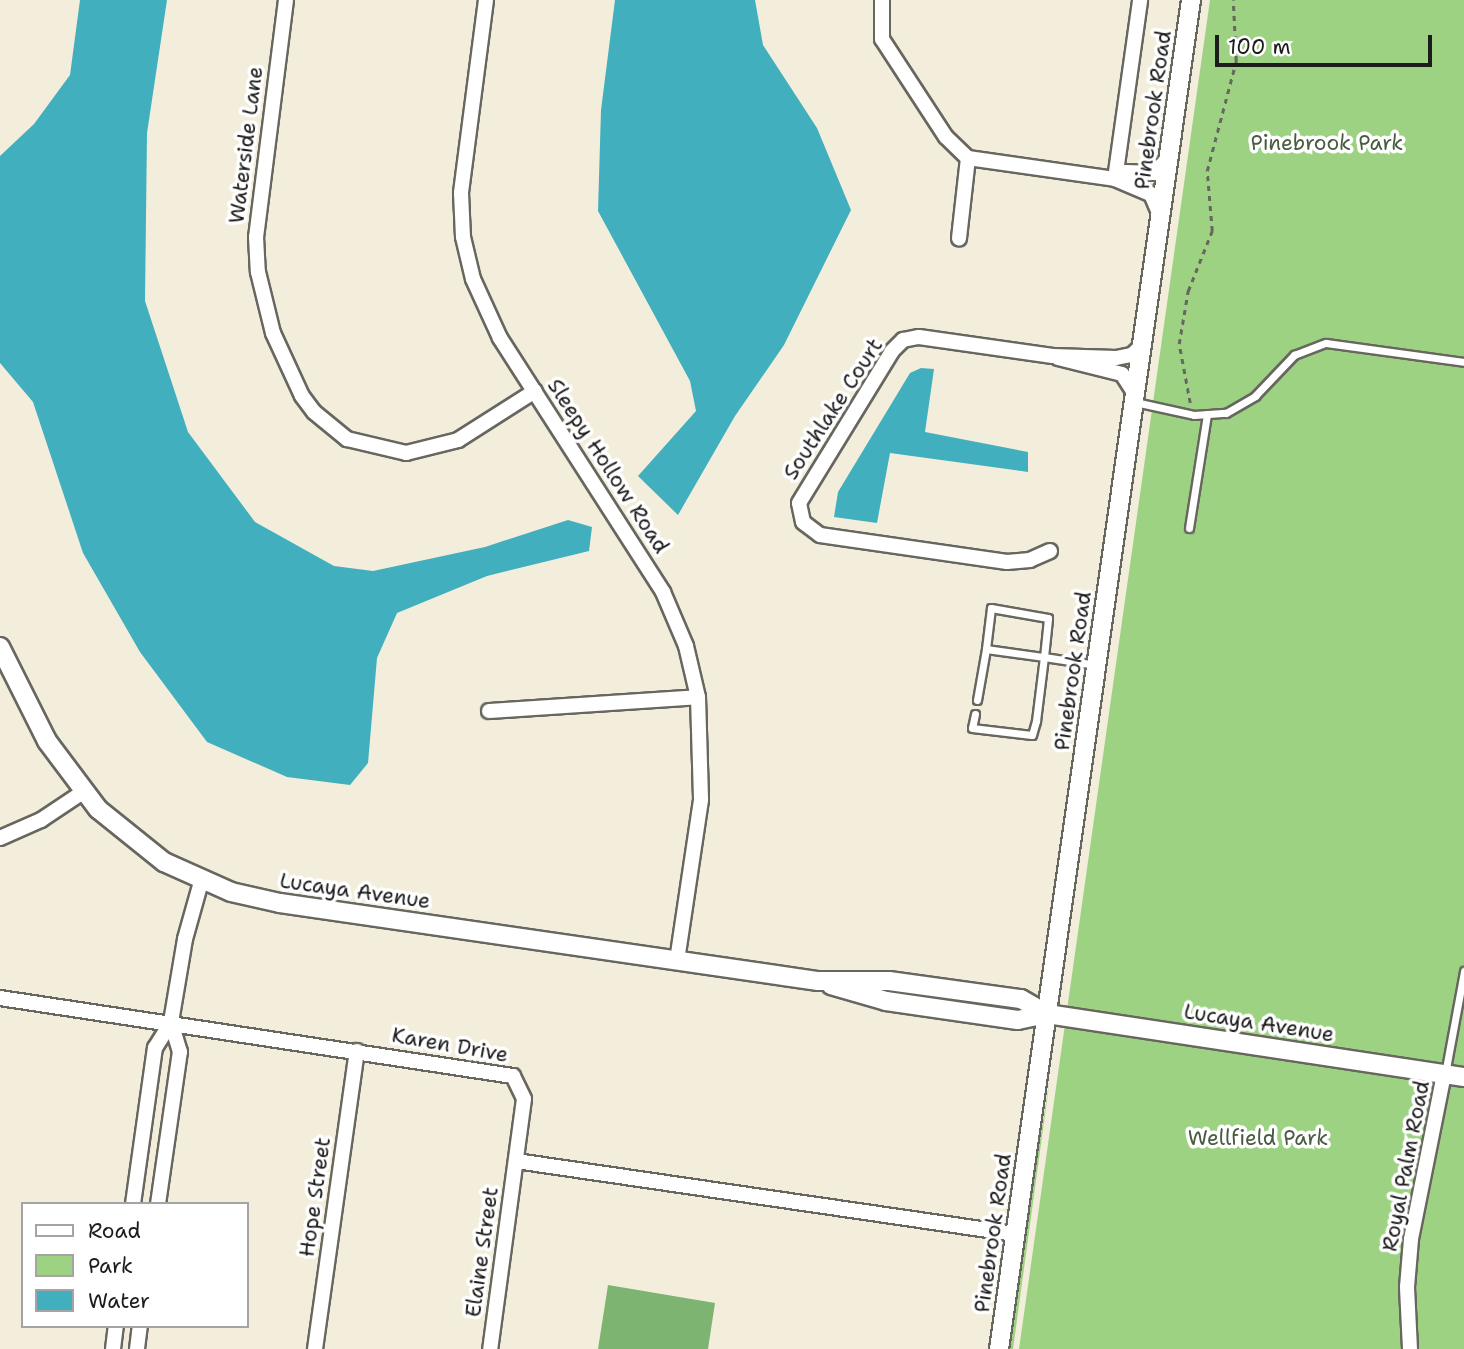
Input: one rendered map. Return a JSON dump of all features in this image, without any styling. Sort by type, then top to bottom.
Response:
[{"type":"street","name":"Waterside Lane","points":[[286,0],[256,237],[258,272],[273,334],[302,396],[314,412],[347,439],[406,453],[458,440],[535,391]]},
{"type":"street","name":"Sleepy Hollow Road","points":[[486,0],[463,167],[463,237],[490,321],[663,592],[686,646],[698,697],[701,800],[677,960]]},
{"type":"street","points":[[882,0],[883,38],[946,137],[968,158],[1115,179],[1151,194],[1161,216]]},
{"type":"street","points":[[1115,179],[1140,0]]},
{"type":"street","name":"Pinebrook Road","points":[[999,1349],[1191,0]]},
{"type":"street","points":[[1115,179],[1126,172],[1155,173],[1169,155]]},
{"type":"street","points":[[960,238],[968,158]]},
{"type":"street","name":"Southlake Court","points":[[1049,551],[1030,560],[1007,562],[820,535],[807,527],[799,510],[804,491],[903,340],[919,337],[1054,356],[1125,358],[1142,345]]},
{"type":"street","name":"Southlake Court","points":[[1054,356],[1122,374],[1130,381],[1135,399]]},
{"type":"street","name":"Lucaya Avenue","points":[[0,646],[47,741],[83,792],[135,841],[201,882],[280,903],[818,981],[886,1001],[1018,1020],[1047,1014],[1464,1077]]},
{"type":"street","points":[[489,711],[698,697]]},
{"type":"street","points":[[0,838],[41,820],[83,792]]},
{"type":"street","points":[[133,1202],[155,1048],[171,1022],[184,939],[201,882]]},
{"type":"street","name":"Karen Drive","points":[[0,998],[513,1076],[524,1099],[516,1161]]},
{"type":"street","points":[[158,1202],[180,1052],[171,1022]]},
{"type":"street","name":"Hope Street","points":[[315,1349],[357,1051]]},
{"type":"street","name":"Royal Palm Road","points":[[1410,1349],[1407,1287],[1411,1239],[1444,1074]]},
{"type":"street","points":[[516,1161],[1015,1234]]},
{"type":"street","name":"Elaine Street","points":[[490,1349],[516,1161]]},
{"type":"street","points":[[113,1349],[116,1328]]},
{"type":"street","points":[[137,1349],[141,1328]]},
{"type":"lane","points":[[1135,399],[1194,415],[1226,413],[1255,396],[1294,355],[1326,344],[1464,362]]},
{"type":"lane","points":[[1189,528],[1207,414]]},
{"type":"lane","points":[[975,714],[972,727],[1032,735],[1048,618],[991,608],[977,700]]},
{"type":"lane","points":[[986,649],[1097,665]]},
{"type":"lane","points":[[1444,1074],[1464,971]]},
{"type":"path","points":[[1194,415],[1184,385],[1179,344],[1188,291],[1212,231],[1208,171],[1236,61],[1233,0]]},
{"type":"green space","name":"Wellfield Park","points":[[1210,0],[1464,0],[1464,1349],[1019,1349]]},
{"type":"green space","points":[[1050,1078],[1013,1349],[1007,1349],[1009,1331]]},
{"type":"green space","points":[[608,1285],[715,1303],[708,1349],[598,1349]]},
{"type":"water","points":[[80,0],[167,0],[147,133],[145,301],[188,432],[255,522],[334,566],[373,571],[485,547],[568,520],[592,527],[589,551],[487,576],[397,613],[377,658],[368,763],[350,785],[287,777],[207,742],[140,652],[83,553],[33,402],[0,363],[0,156],[34,124],[70,75]]},
{"type":"water","points":[[615,0],[755,0],[763,45],[817,128],[851,210],[784,345],[735,416],[678,515],[638,476],[696,411],[690,381],[598,211],[601,110]]},
{"type":"water","points":[[921,368],[934,369],[925,432],[1028,452],[1028,472],[890,453],[877,523],[834,517],[838,492],[910,373]]},
{"type":"park label","name":"Pinebrook Park","points":[[1327,143]]}]
